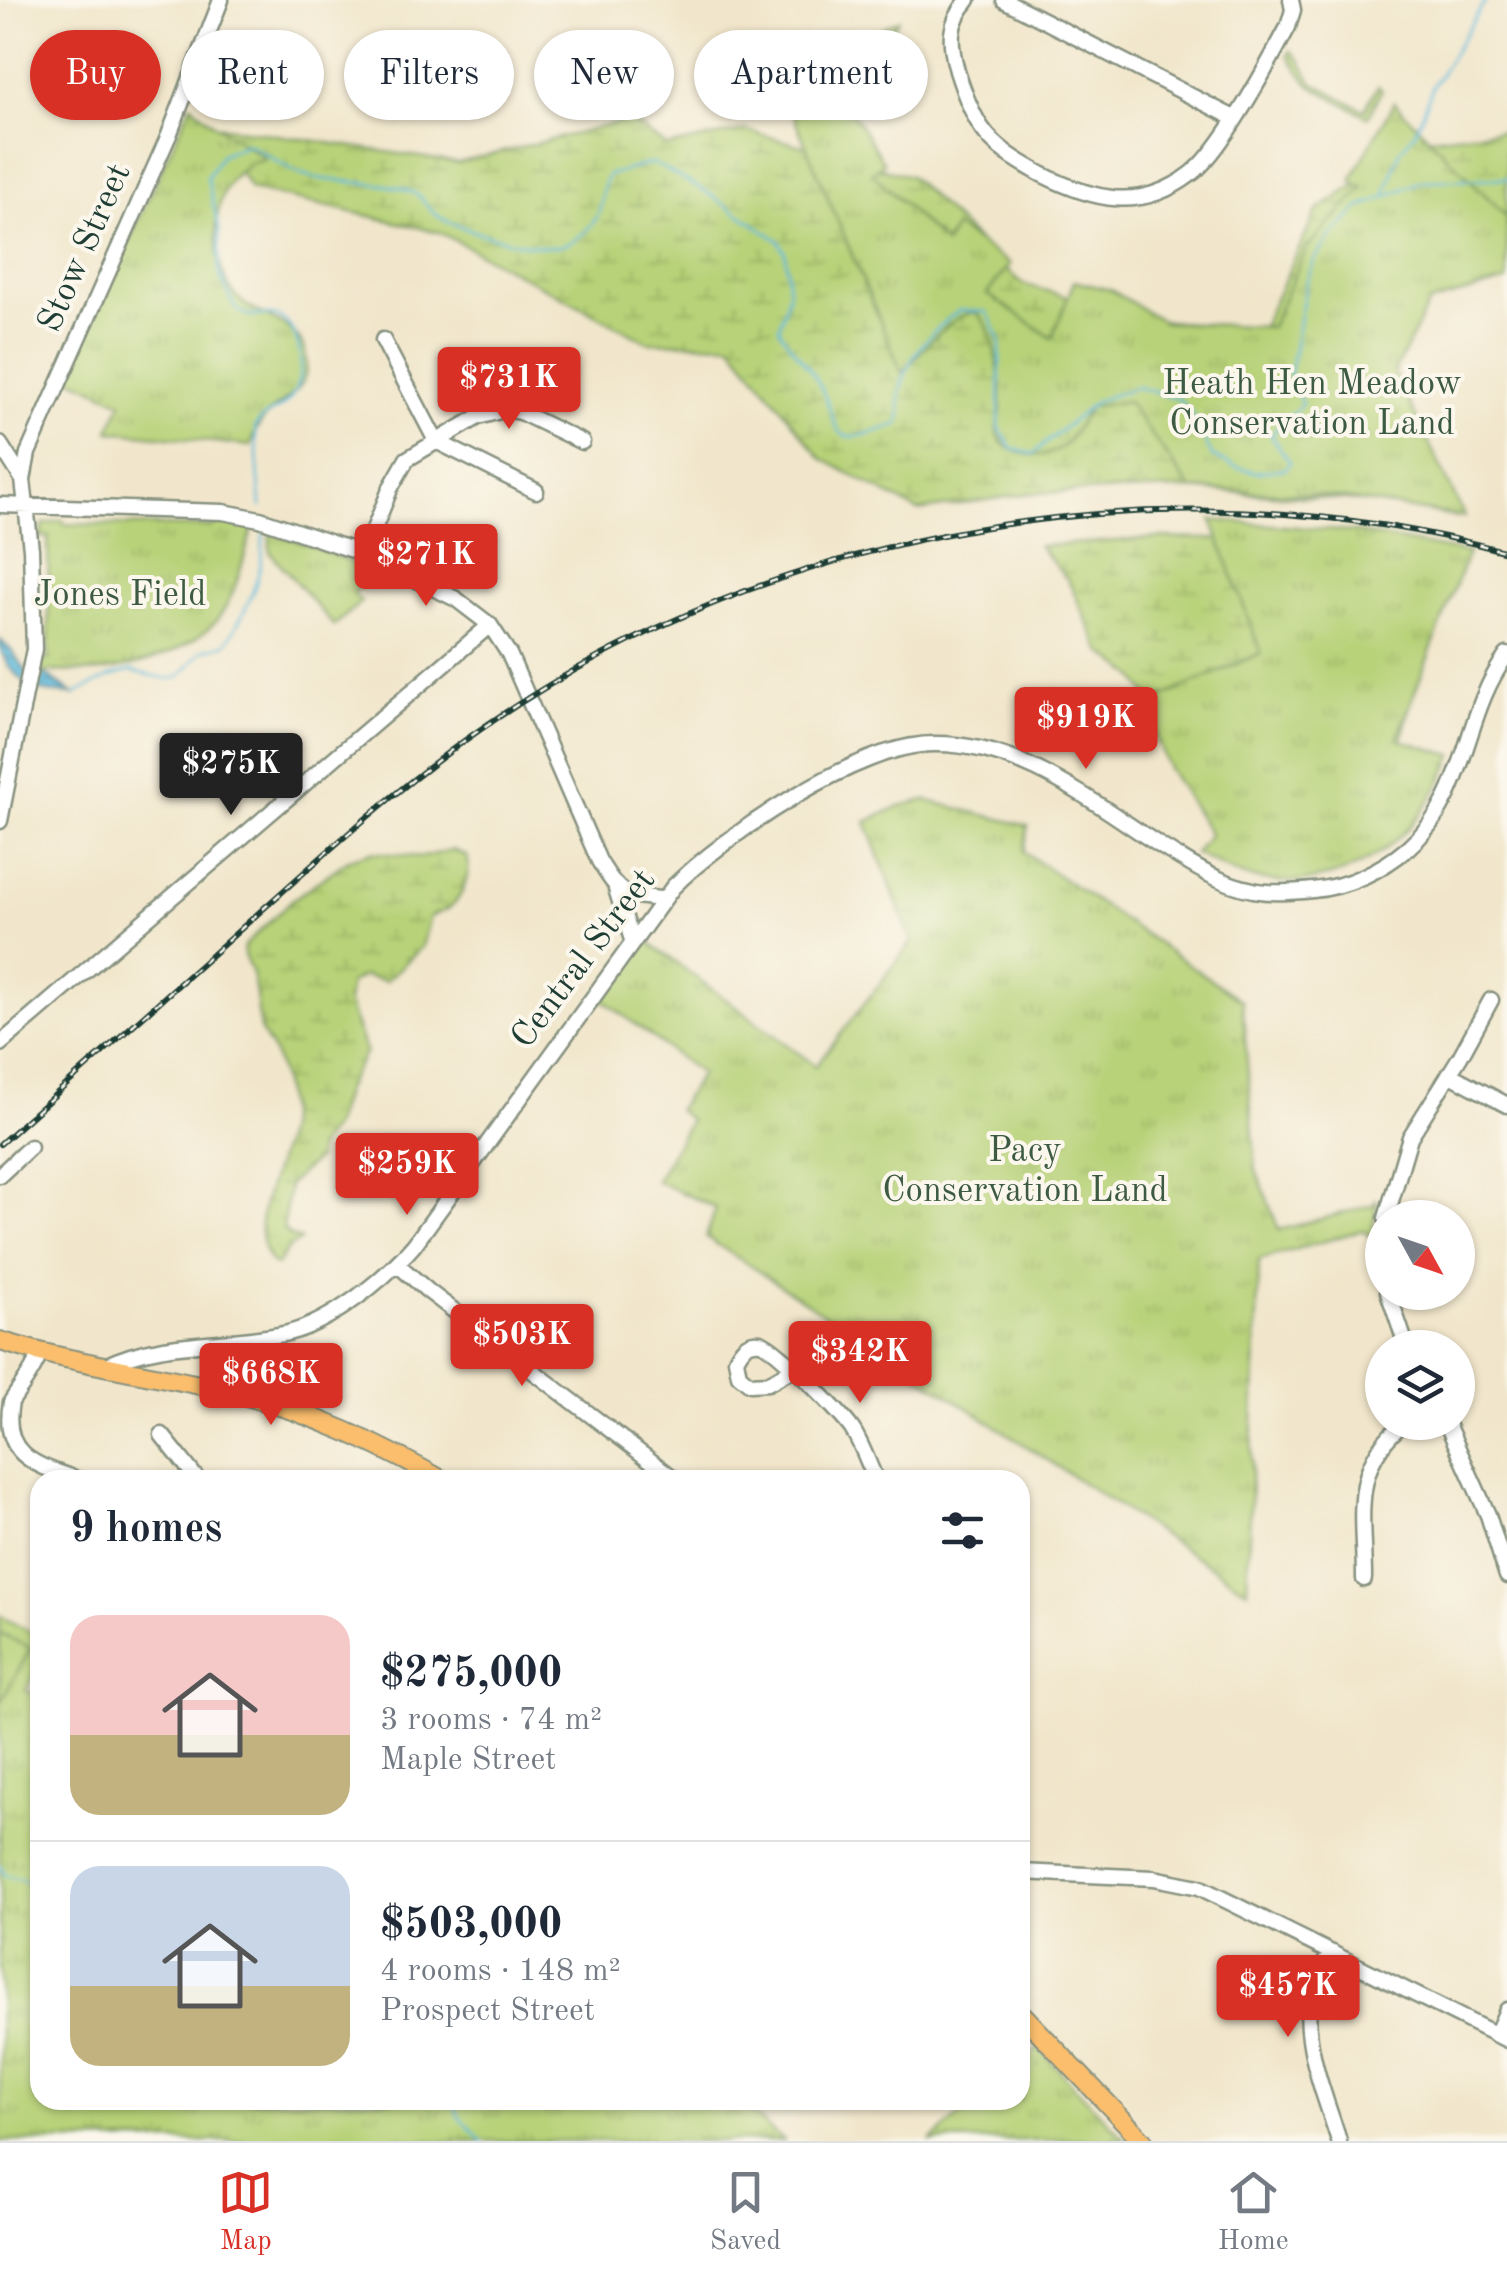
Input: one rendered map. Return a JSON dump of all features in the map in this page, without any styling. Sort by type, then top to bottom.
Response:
[{"type":"main road","points":[[0,1341],[278,1405],[355,1434],[423,1470]]},
{"type":"main road","points":[[1030,2022],[1143,2141]]},
{"type":"street","name":"Stow Street","points":[[0,821],[32,668],[34,620],[23,480],[36,430],[169,135],[222,0]]},
{"type":"street","points":[[968,0],[951,28],[952,50],[968,103],[982,128],[1012,157],[1078,193],[1117,199],[1173,186],[1194,173],[1215,151],[1288,28],[1293,10],[1291,0]]},
{"type":"street","points":[[1004,0],[1234,118]]},
{"type":"street","points":[[383,340],[436,441],[536,491]]},
{"type":"street","points":[[469,372],[491,412]]},
{"type":"street","points":[[364,554],[401,468],[417,451],[491,412],[520,412],[582,442]]},
{"type":"street","points":[[0,444],[23,480]]},
{"type":"street","points":[[0,505],[223,512],[260,519],[364,554],[456,599],[490,625],[509,654],[599,860],[623,904],[632,940]]},
{"type":"street","points":[[0,1044],[490,625]]},
{"type":"street","name":"Central Street","points":[[104,1366],[166,1348],[299,1330],[348,1302],[398,1264],[661,900],[715,847],[776,807],[881,754],[933,744],[1000,754],[1047,773],[1187,862],[1230,884],[1276,892],[1324,889],[1396,858],[1437,815],[1460,770],[1485,698],[1507,654]]},
{"type":"street","points":[[616,888],[629,896],[661,900]]},
{"type":"street","points":[[1391,1200],[1410,1137],[1491,1000]]},
{"type":"street","points":[[1449,1074],[1507,1104]]},
{"type":"street","points":[[0,1175],[30,1147]]},
{"type":"street","points":[[398,1264],[428,1292],[663,1470]]},
{"type":"street","points":[[40,1353],[3,1416],[1,1435],[6,1447],[18,1458],[51,1470]]},
{"type":"street","points":[[793,1370],[824,1396],[852,1429],[871,1470]]},
{"type":"street","points":[[162,1435],[190,1470]]},
{"type":"street","points":[[1364,1579],[1364,1478],[1385,1440]]},
{"type":"street","points":[[1454,1440],[1488,1515],[1507,1576]]},
{"type":"street","points":[[1030,1872],[1137,1876],[1199,1887],[1502,2037],[1507,2010]]},
{"type":"street","points":[[1333,1954],[1320,1967],[1314,1983],[1309,2028],[1339,2141]]},
{"type":"green space","name":"Heath Hen Meadow Conservation Land","points":[[898,20],[893,30],[879,30]]},
{"type":"green space","points":[[1291,51],[1312,82],[1364,110],[1378,86],[1382,90],[1368,117],[1309,85],[1288,55]]},
{"type":"green space","name":"Heath Hen Meadow Conservation Land","points":[[1394,102],[1507,217],[1507,281],[1429,303],[1394,372],[1465,517],[1319,495],[1191,489],[1127,401],[1089,407],[1072,436],[1051,453],[1012,450],[999,436],[1001,398],[996,357],[989,331],[976,312],[946,327],[902,373],[795,120],[857,120],[884,163],[872,173],[945,244],[955,227],[1010,264],[987,294],[1052,338],[1074,281],[1111,290],[1164,322],[1271,327],[1306,249],[1363,188],[1351,180]]},
{"type":"green space","points":[[184,120],[209,120],[265,158],[239,171],[222,197],[218,211],[218,256],[235,295],[297,336],[306,360],[300,386],[264,419],[251,446],[109,431],[122,402],[68,377]]},
{"type":"green space","points":[[630,120],[667,147],[745,130],[910,176],[1022,284],[1146,319],[1261,329],[1317,211],[1425,138],[1507,130],[1507,264],[1399,306],[1389,388],[1456,517],[1374,502],[1187,489],[1031,493],[918,511],[821,458],[731,344],[648,342],[439,232],[250,189],[213,125],[458,163]]},
{"type":"green space","name":"Jones Field","points":[[63,520],[64,524],[213,527],[216,521],[253,527],[228,602],[215,622],[191,641],[130,666],[37,674],[39,659],[49,659],[48,537],[40,537],[44,524]]},
{"type":"green space","points":[[1212,520],[1354,532],[1468,553],[1397,739],[1453,755],[1439,786],[1398,838],[1372,858],[1344,872],[1313,880],[1279,882],[1237,874],[1195,854],[1210,834],[1168,768],[1144,705],[1261,653]]},
{"type":"green space","points":[[270,530],[377,572],[353,593],[361,602],[334,626],[270,552]]},
{"type":"green space","points":[[1160,538],[1273,540],[1445,562],[1395,767],[1170,726],[1135,677],[1101,651],[1068,580],[1039,546]]},
{"type":"green space","name":"Pacy Conservation Land","points":[[925,800],[1028,826],[1024,852],[1242,1001],[1256,1170],[1279,1230],[1365,1207],[1365,1232],[1259,1260],[1247,1590],[706,1237],[716,1208],[656,1181],[690,1120],[677,1110],[701,1074],[603,1000],[644,939],[816,1066],[912,942],[866,822],[900,806]]},
{"type":"green space","points":[[453,850],[467,856],[464,886],[451,906],[430,917],[422,947],[386,981],[363,976],[350,983],[347,1001],[366,1052],[346,1087],[334,1125],[318,1147],[317,1159],[289,1184],[283,1229],[301,1240],[288,1248],[277,1265],[273,1264],[264,1248],[262,1211],[287,1116],[278,1064],[260,1028],[254,981],[244,946],[292,900],[350,859],[371,852],[422,857]]},
{"type":"green space","points":[[0,1616],[30,1632],[30,1684],[26,1691],[30,1692],[30,2110],[748,2110],[783,2141],[0,2141]]},
{"type":"green space","points":[[0,1634],[30,1650],[0,1701]]},
{"type":"green space","points":[[1038,2048],[1125,2139],[931,2141],[967,2110],[1030,2110],[1030,2055]]},
{"type":"water","points":[[0,640],[26,671],[49,677],[74,694],[44,691],[25,682],[7,663]]},
{"type":"waterway","points":[[1386,193],[1400,151],[1415,132],[1434,84],[1486,0]]},
{"type":"waterway","points":[[261,507],[255,428],[292,396],[301,360],[289,326],[277,316],[249,315],[235,308],[219,273],[219,229],[207,177],[222,154],[248,144],[307,176],[402,189],[417,195],[435,214],[459,226],[549,247],[572,241],[593,223],[608,175],[653,163],[703,190],[778,240],[785,252],[789,291],[779,328],[817,380],[835,424],[847,436],[899,424],[903,380],[922,346],[960,310],[987,312],[1000,340],[999,428],[1012,449],[1033,454],[1096,401],[1137,387],[1179,399],[1194,417],[1212,456],[1256,472],[1285,469],[1290,462],[1271,436],[1302,403],[1289,378],[1306,284],[1314,261],[1330,238],[1359,208],[1422,181],[1507,178]]},
{"type":"waterway","points":[[75,694],[130,671],[169,679],[179,677],[203,650],[226,644],[253,592],[261,564],[263,534]]},
{"type":"waterway","points":[[0,1866],[5,1875],[30,1885]]},
{"type":"waterway","points":[[457,2110],[482,2141]]},
{"type":"railway","points":[[0,1144],[330,850],[450,752],[595,659],[716,602],[843,559],[975,529],[1109,513],[1243,511],[1377,524],[1507,552]]}]
